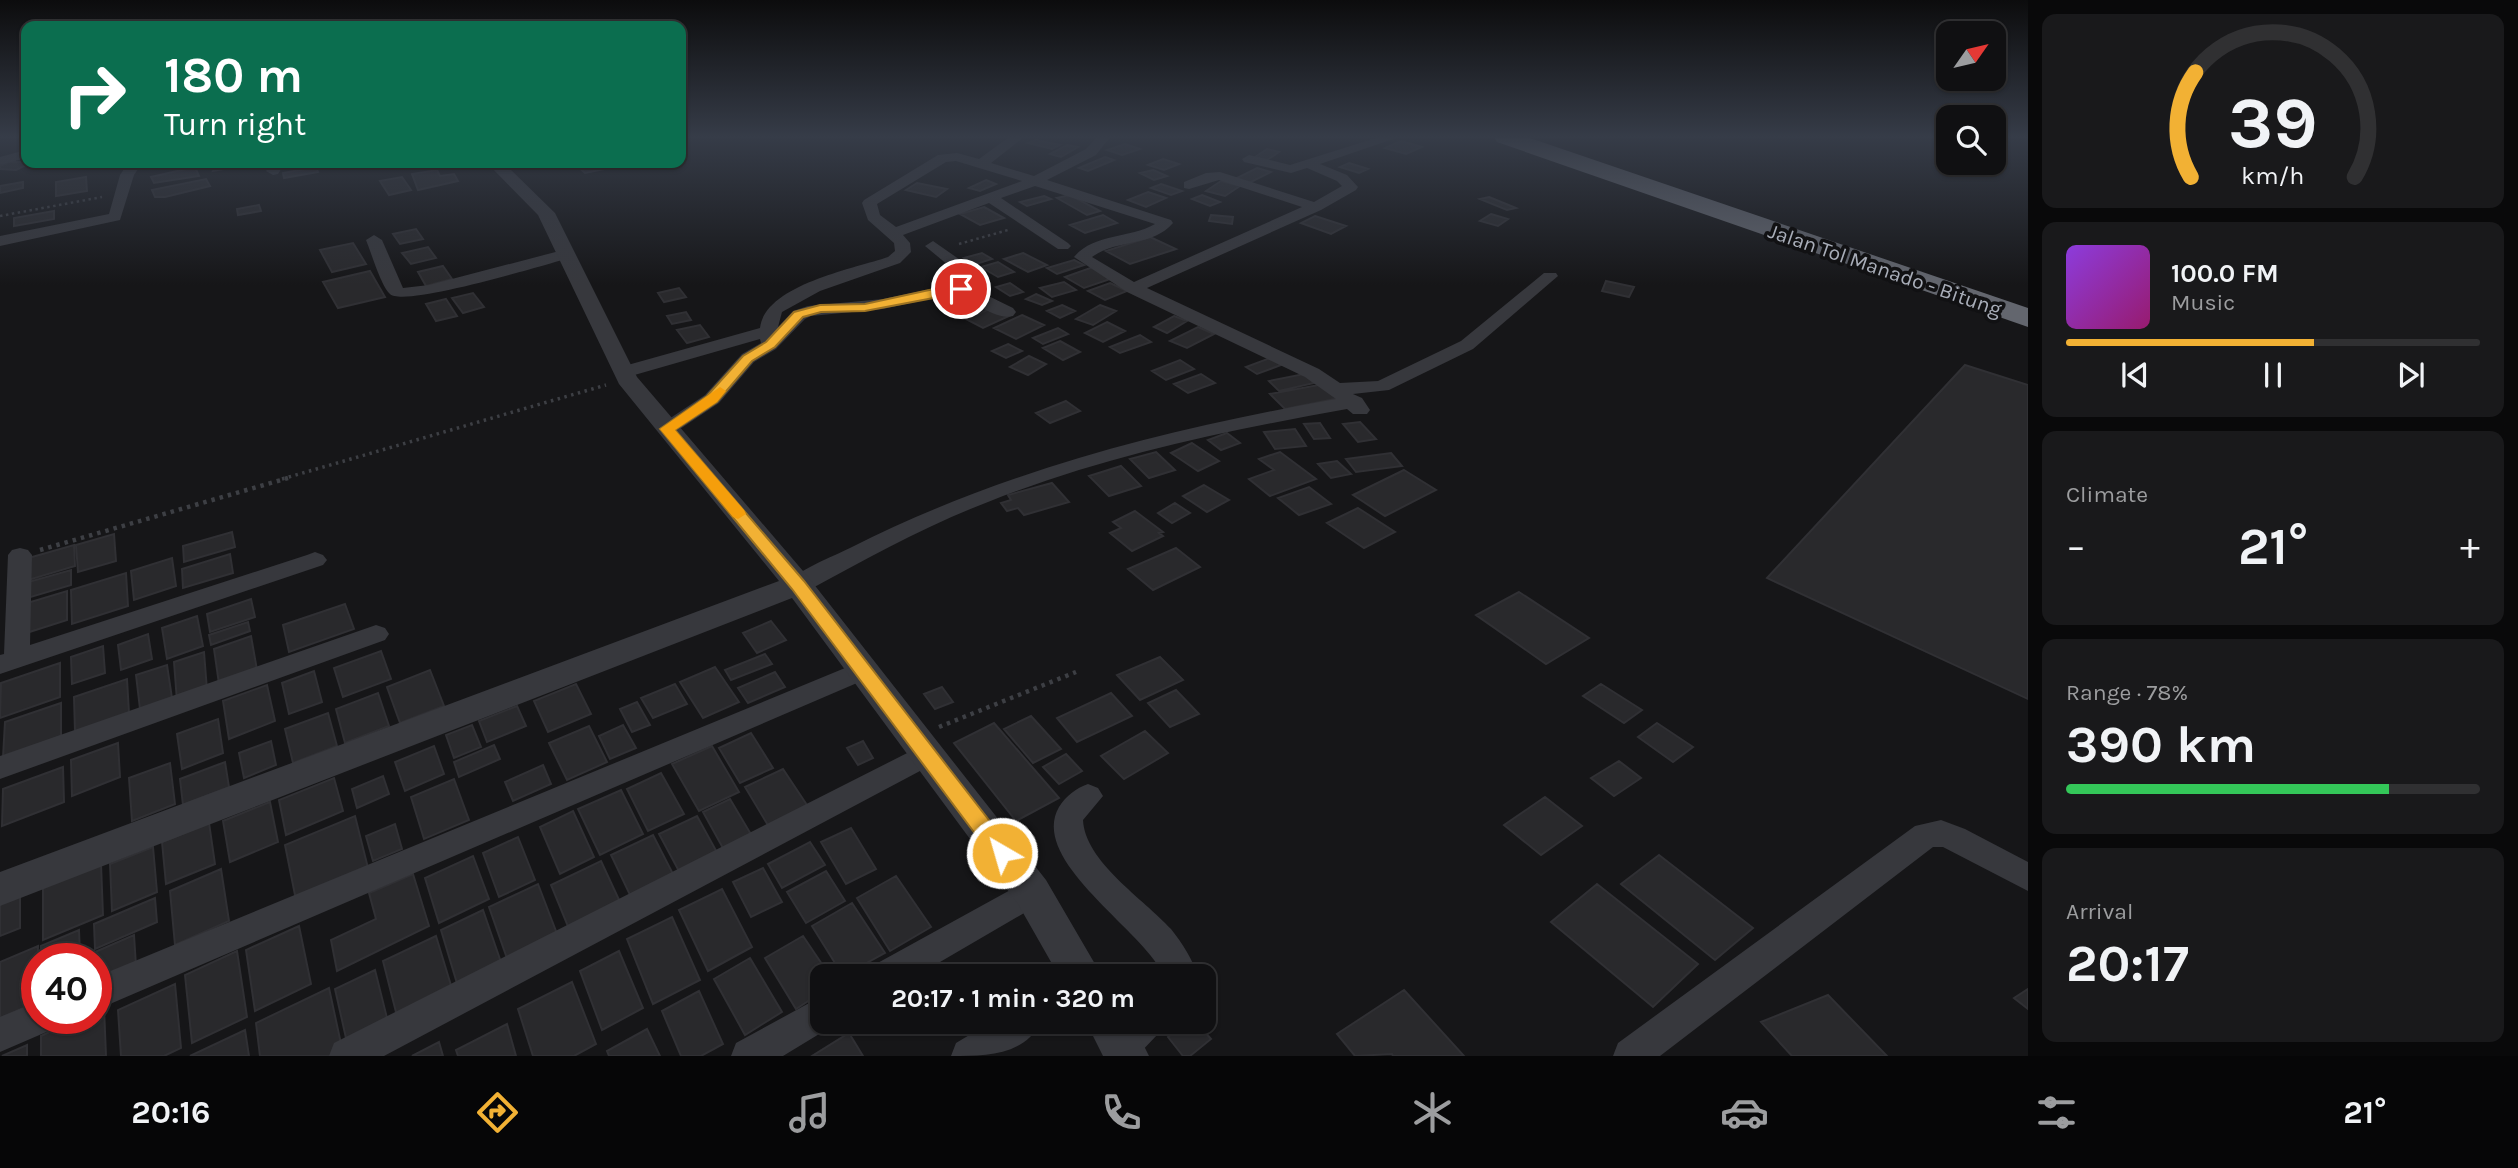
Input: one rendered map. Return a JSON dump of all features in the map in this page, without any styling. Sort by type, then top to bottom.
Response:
[{"type":"highway","name":"Jalan Tol Manado - Bitung","points":[[1647,186],[2028,318]]},
{"type":"highway","name":"Jalan Tol Manado - Bitung","points":[[1681,186],[2028,304]]},
{"type":"street","points":[[0,241],[115,217],[124,186]]},
{"type":"street","points":[[519,186],[546,213],[625,375],[798,585],[1032,892],[1074,964]]},
{"type":"street","points":[[769,338],[776,308],[792,297],[894,260],[903,252],[902,243],[894,233],[873,217],[869,203],[897,186]]},
{"type":"street","points":[[894,233],[1021,186]]},
{"type":"street","points":[[1051,186],[1166,223],[1156,229],[1097,247],[1082,257],[1133,288],[1281,358],[1336,388],[1357,406]]},
{"type":"street","points":[[1252,186],[1315,207]]},
{"type":"street","points":[[1133,288],[1315,207],[1351,186]]},
{"type":"street","points":[[991,198],[1063,246]]},
{"type":"street","points":[[374,240],[396,291],[400,293],[429,290],[567,254]]},
{"type":"street","points":[[936,248],[960,267],[967,278],[961,289]]},
{"type":"street","points":[[1336,388],[1382,386],[1467,345],[1550,275]]},
{"type":"street","points":[[667,429],[712,399],[769,338],[808,311],[865,307],[943,290],[961,289],[1007,312]]},
{"type":"street","points":[[625,375],[769,338]]},
{"type":"street","points":[[0,889],[798,585],[893,534],[1004,487],[1099,459],[1265,417],[1357,406]]},
{"type":"street","points":[[20,555],[9,662],[315,560]]},
{"type":"street","points":[[0,768],[376,634]]},
{"type":"street","points":[[112,987],[862,670]]},
{"type":"street","points":[[347,1056],[919,746]]},
{"type":"street","points":[[1088,796],[1071,813],[1067,824],[1069,836],[1083,859],[1109,890],[1178,964]]},
{"type":"street","points":[[1631,1056],[1926,835],[1941,834],[1954,838],[2028,877]]},
{"type":"street","points":[[907,964],[1032,892]]},
{"type":"street","points":[[749,1056],[810,1020]]},
{"type":"street","points":[[0,1034],[21,1025]]},
{"type":"street","points":[[969,1056],[1004,1034]]},
{"type":"path","points":[[0,216],[120,194]]},
{"type":"path","points":[[936,248],[1032,223]]},
{"type":"path","points":[[20,555],[625,375]]},
{"type":"path","points":[[919,746],[1076,672]]},
{"type":"building","points":[[0,186],[23,186],[23,188],[0,193]]},
{"type":"building","points":[[56,186],[87,186],[87,191],[56,196]]},
{"type":"building","points":[[170,186],[209,186],[165,197],[155,197],[152,190]]},
{"type":"building","points":[[383,186],[408,186],[411,190],[389,195]]},
{"type":"building","points":[[417,186],[435,186],[418,190]]},
{"type":"building","points":[[912,186],[947,189],[936,197],[906,190]]},
{"type":"building","points":[[973,186],[991,186],[980,191],[969,188]]},
{"type":"building","points":[[1168,186],[1182,191],[1171,195],[1151,188]]},
{"type":"building","points":[[1213,186],[1240,186],[1225,196],[1206,191]]},
{"type":"building","points":[[1148,192],[1166,198],[1146,207],[1128,200]]},
{"type":"building","points":[[1070,195],[1100,211],[1087,215],[1057,198]]},
{"type":"building","points":[[1202,195],[1220,202],[1210,206],[1192,199]]},
{"type":"building","points":[[1044,196],[1051,199],[1027,206],[1020,202]]},
{"type":"building","points":[[1489,197],[1516,208],[1507,210],[1480,199]]},
{"type":"building","points":[[259,205],[261,211],[238,215],[237,209]]},
{"type":"building","points":[[984,207],[1004,218],[980,225],[960,214]]},
{"type":"building","points":[[54,211],[54,219],[14,226],[14,218]]},
{"type":"building","points":[[1491,214],[1508,219],[1498,226],[1480,221]]},
{"type":"building","points":[[1103,215],[1117,223],[1085,233],[1070,225]]},
{"type":"building","points":[[1211,215],[1233,217],[1232,224],[1209,221]]},
{"type":"building","points":[[1315,216],[1346,226],[1331,234],[1301,223]]},
{"type":"building","points":[[416,229],[423,239],[400,244],[393,234]]},
{"type":"building","points":[[1150,237],[1176,249],[1130,264],[1106,251]]},
{"type":"building","points":[[353,243],[366,264],[332,272],[320,250]]},
{"type":"building","points":[[428,247],[436,258],[411,264],[402,253]]},
{"type":"building","points":[[982,253],[992,259],[973,265],[964,258]]},
{"type":"building","points":[[1023,253],[1047,265],[1028,272],[1004,259]]},
{"type":"building","points":[[1074,260],[1084,265],[1057,274],[1047,268]]},
{"type":"building","points":[[998,262],[1014,272],[998,277],[981,267]]},
{"type":"building","points":[[443,266],[452,279],[426,286],[418,272]]},
{"type":"building","points":[[1093,267],[1113,278],[1084,288],[1065,277]]},
{"type":"building","points":[[370,271],[385,297],[338,308],[323,282]]},
{"type":"building","points":[[1606,281],[1634,287],[1629,297],[1602,291]]},
{"type":"building","points":[[1064,282],[1076,290],[1052,297],[1040,288]]},
{"type":"building","points":[[1010,283],[1023,292],[1010,296],[996,287]]},
{"type":"building","points":[[1110,283],[1127,291],[1105,300],[1088,291]]},
{"type":"building","points":[[679,288],[686,297],[664,302],[658,293]]},
{"type":"building","points":[[473,293],[484,307],[463,313],[452,298]]},
{"type":"building","points":[[1036,294],[1052,301],[1042,305],[1026,299]]},
{"type":"building","points":[[972,297],[992,305],[963,319],[943,310]]},
{"type":"building","points":[[446,299],[457,316],[436,321],[426,304]]},
{"type":"building","points":[[1062,305],[1075,311],[1060,318],[1047,311]]},
{"type":"building","points":[[1100,305],[1116,311],[1093,325],[1076,319]]},
{"type":"building","points":[[992,308],[1009,316],[983,328],[966,319]]},
{"type":"building","points":[[686,312],[691,320],[672,324],[667,316]]},
{"type":"building","points":[[1022,315],[1044,325],[1016,339],[994,328]]},
{"type":"building","points":[[1174,316],[1187,321],[1167,333],[1154,327]]},
{"type":"building","points":[[1107,322],[1125,331],[1103,342],[1085,333]]},
{"type":"building","points":[[700,325],[709,337],[687,343],[677,330]]},
{"type":"building","points":[[1198,327],[1214,334],[1187,348],[1170,341]]},
{"type":"building","points":[[1058,328],[1068,334],[1043,344],[1033,338]]},
{"type":"building","points":[[1140,335],[1151,342],[1120,353],[1110,347]]},
{"type":"building","points":[[1060,341],[1080,352],[1063,360],[1043,348]]},
{"type":"building","points":[[1008,344],[1022,351],[1006,358],[992,351]]},
{"type":"building","points":[[1029,356],[1046,364],[1028,375],[1010,367]]},
{"type":"building","points":[[1270,358],[1281,365],[1257,374],[1246,367]]},
{"type":"building","points":[[1180,360],[1194,369],[1166,380],[1152,371]]},
{"type":"building","points":[[1965,365],[2028,385],[2028,699],[1767,578]]},
{"type":"building","points":[[1201,374],[1215,383],[1188,393],[1174,384]]},
{"type":"building","points":[[1304,374],[1314,383],[1279,391],[1269,381]]},
{"type":"building","points":[[1324,384],[1340,398],[1285,409],[1270,394]]},
{"type":"building","points":[[1066,401],[1080,411],[1050,423],[1036,413]]},
{"type":"building","points":[[1360,422],[1376,439],[1358,442],[1343,424]]},
{"type":"building","points":[[1320,423],[1330,438],[1314,439],[1304,424]]},
{"type":"building","points":[[1295,429],[1306,446],[1275,449],[1264,432]]},
{"type":"building","points":[[1227,433],[1240,443],[1221,450],[1208,440]]},
{"type":"building","points":[[1192,443],[1219,461],[1198,471],[1171,453]]},
{"type":"building","points":[[1156,452],[1175,470],[1149,478],[1130,459]]},
{"type":"building","points":[[1280,452],[1316,479],[1270,496],[1249,479],[1274,470],[1259,459]]},
{"type":"building","points":[[1391,453],[1402,466],[1356,472],[1346,459]]},
{"type":"building","points":[[1337,461],[1351,474],[1331,478],[1318,464]]},
{"type":"building","points":[[1121,466],[1141,486],[1109,496],[1089,476]]},
{"type":"building","points":[[1404,470],[1436,490],[1385,516],[1353,495]]},
{"type":"building","points":[[1052,483],[1069,502],[1024,515],[1018,508],[1007,511],[1001,503],[1011,500],[1008,495]]},
{"type":"building","points":[[1204,485],[1229,500],[1207,512],[1183,496]]},
{"type":"building","points":[[1309,487],[1331,504],[1299,515],[1278,498]]},
{"type":"building","points":[[1175,503],[1190,513],[1172,523],[1158,513]]},
{"type":"building","points":[[1358,508],[1395,532],[1364,548],[1327,523]]},
{"type":"building","points":[[1135,511],[1163,532],[1159,533],[1163,536],[1132,551],[1110,533],[1121,528],[1113,522]]},
{"type":"building","points":[[232,532],[235,547],[184,562],[183,546]]},
{"type":"building","points":[[114,534],[116,561],[78,572],[76,545]]},
{"type":"building","points":[[74,545],[75,566],[25,581],[25,559]]},
{"type":"building","points":[[1176,548],[1200,567],[1153,590],[1128,569]]},
{"type":"building","points":[[230,554],[233,573],[183,588],[182,569]]},
{"type":"building","points":[[172,558],[176,586],[134,600],[131,571]]},
{"type":"building","points":[[71,570],[71,585],[24,599],[25,583]]},
{"type":"building","points":[[126,573],[128,606],[72,624],[71,590]]},
{"type":"building","points":[[67,591],[67,620],[23,634],[24,604]]},
{"type":"building","points":[[1519,592],[1589,638],[1546,664],[1476,615]]},
{"type":"building","points":[[251,599],[255,617],[210,632],[207,614]]},
{"type":"building","points":[[345,604],[354,629],[289,652],[283,625]]},
{"type":"building","points":[[197,616],[203,646],[167,659],[162,628]]},
{"type":"building","points":[[771,621],[786,640],[757,653],[743,633]]},
{"type":"building","points":[[248,622],[250,631],[211,645],[209,635]]},
{"type":"building","points":[[148,634],[152,659],[121,670],[118,645]]},
{"type":"building","points":[[251,636],[257,670],[219,684],[214,649]]},
{"type":"building","points":[[103,646],[105,673],[72,684],[71,657]]},
{"type":"building","points":[[381,651],[391,679],[343,697],[334,668]]},
{"type":"building","points":[[204,652],[207,690],[177,701],[174,662]]},
{"type":"building","points":[[765,654],[772,664],[731,680],[725,670]]},
{"type":"building","points":[[1160,657],[1183,680],[1140,700],[1117,675]]},
{"type":"building","points":[[60,663],[60,697],[0,718],[1,683]]},
{"type":"building","points":[[167,665],[172,698],[140,709],[136,675]]},
{"type":"building","points":[[715,667],[739,702],[703,718],[680,682]]},
{"type":"building","points":[[430,670],[444,706],[400,723],[387,687]]},
{"type":"building","points":[[314,671],[322,702],[289,714],[282,683]]},
{"type":"building","points":[[775,672],[785,687],[748,703],[738,688]]},
{"type":"building","points":[[127,679],[129,713],[75,732],[74,697]]},
{"type":"building","points":[[576,684],[591,714],[548,732],[534,701]]},
{"type":"building","points":[[675,684],[687,704],[653,718],[641,698]]},
{"type":"building","points":[[1601,684],[1642,710],[1624,723],[1583,696]]},
{"type":"building","points":[[267,685],[275,721],[229,739],[223,701]]},
{"type":"building","points":[[942,687],[953,702],[935,709],[924,694]]},
{"type":"building","points":[[1176,690],[1199,714],[1170,727],[1148,703]]},
{"type":"building","points":[[378,693],[389,726],[345,743],[336,709]]},
{"type":"building","points":[[1111,693],[1132,716],[1077,742],[1057,718]]},
{"type":"building","points":[[637,702],[650,725],[632,732],[620,709]]},
{"type":"building","points":[[61,703],[61,736],[3,757],[5,722]]},
{"type":"building","points":[[517,706],[526,726],[487,742],[479,721]]},
{"type":"building","points":[[328,713],[337,746],[293,763],[285,729]]},
{"type":"building","points":[[1031,716],[1061,749],[1033,763],[1004,729]]},
{"type":"building","points":[[218,719],[223,753],[182,769],[177,734]]},
{"type":"building","points":[[994,723],[1059,798],[1016,821],[954,743]]},
{"type":"building","points":[[1657,723],[1693,747],[1673,762],[1638,737]]},
{"type":"building","points":[[472,725],[481,747],[454,758],[446,735]]},
{"type":"building","points":[[623,725],[636,748],[610,759],[599,736]]},
{"type":"building","points":[[589,726],[607,762],[567,780],[549,743]]},
{"type":"building","points":[[1145,731],[1168,753],[1124,779],[1101,756]]},
{"type":"building","points":[[751,733],[773,768],[740,783],[719,748]]},
{"type":"building","points":[[271,741],[276,765],[244,778],[239,753]]},
{"type":"building","points":[[863,741],[873,758],[858,765],[847,748]]},
{"type":"building","points":[[118,743],[120,777],[72,796],[71,760]]},
{"type":"building","points":[[494,745],[500,759],[459,777],[454,762]]},
{"type":"building","points":[[434,746],[444,774],[405,791],[395,762]]},
{"type":"building","points":[[712,746],[739,792],[699,811],[672,764]]},
{"type":"building","points":[[1066,754],[1082,771],[1059,784],[1043,767]]},
{"type":"building","points":[[1619,761],[1641,778],[1614,796],[1591,778]]},
{"type":"building","points":[[225,762],[229,787],[183,805],[180,779]]},
{"type":"building","points":[[170,763],[175,804],[132,821],[129,778]]},
{"type":"building","points":[[543,765],[551,784],[513,801],[505,782]]},
{"type":"building","points":[[63,767],[64,802],[2,826],[3,789]]},
{"type":"building","points":[[783,769],[809,808],[769,827],[745,787]]},
{"type":"building","points":[[661,773],[684,814],[648,831],[627,789]]},
{"type":"building","points":[[383,776],[389,794],[357,808],[352,789]]},
{"type":"building","points":[[334,778],[343,811],[286,835],[279,800]]},
{"type":"building","points":[[454,779],[469,820],[424,839],[411,797]]},
{"type":"building","points":[[621,790],[643,834],[600,855],[578,809]]},
{"type":"building","points":[[1545,797],[1582,826],[1541,855],[1504,825]]},
{"type":"building","points":[[730,799],[752,836],[724,850],[703,812]]},
{"type":"building","points":[[270,802],[278,842],[230,862],[223,821]]},
{"type":"building","points":[[573,811],[594,857],[560,874],[540,827]]},
{"type":"building","points":[[355,816],[368,868],[296,900],[285,845]]},
{"type":"building","points":[[697,816],[719,856],[681,875],[659,834]]},
{"type":"building","points":[[209,823],[215,864],[166,884],[162,842]]},
{"type":"building","points":[[395,824],[402,849],[373,861],[366,836]]},
{"type":"building","points":[[851,828],[876,869],[846,884],[821,842]]},
{"type":"building","points":[[653,835],[673,874],[630,895],[611,855]]},
{"type":"building","points":[[518,837],[535,880],[499,897],[483,853]]},
{"type":"building","points":[[810,842],[825,865],[782,888],[768,864]]},
{"type":"building","points":[[153,847],[157,892],[112,911],[110,864]]},
{"type":"building","points":[[1659,855],[1753,928],[1715,960],[1621,884]]},
{"type":"building","points":[[473,856],[489,899],[439,923],[425,878]]},
{"type":"building","points":[[601,861],[621,904],[569,929],[551,885]]},
{"type":"building","points":[[101,864],[103,915],[43,940],[43,887]]},
{"type":"building","points":[[763,868],[782,902],[751,917],[733,882]]},
{"type":"building","points":[[221,869],[229,921],[175,945],[170,891]]},
{"type":"building","points":[[826,871],[845,901],[806,923],[787,892]]},
{"type":"building","points":[[413,874],[429,926],[337,971],[331,940],[376,919],[369,893]]},
{"type":"building","points":[[896,876],[931,927],[890,951],[857,898]]},
{"type":"building","points":[[538,884],[559,939],[509,964],[489,907]]},
{"type":"building","points":[[1597,884],[1698,964],[1653,1007],[1551,922]]},
{"type":"building","points":[[722,889],[752,947],[708,971],[679,910]]},
{"type":"building","points":[[20,896],[20,928],[0,936],[0,904]]},
{"type":"building","points":[[155,898],[157,922],[109,943],[95,943],[94,924]]},
{"type":"building","points":[[852,903],[885,953],[865,964],[836,964],[812,926]]},
{"type":"building","points":[[483,910],[503,968],[459,990],[441,930]]},
{"type":"building","points":[[672,917],[700,980],[653,1004],[627,939]]},
{"type":"building","points":[[299,926],[311,984],[255,1011],[246,950]]},
{"type":"building","points":[[79,930],[80,943],[48,943]]},
{"type":"building","points":[[134,935],[136,966],[112,976],[112,945]]},
{"type":"building","points":[[436,936],[453,992],[398,1020],[383,961]]},
{"type":"building","points":[[803,936],[822,964],[810,964],[810,1000],[796,1009],[765,958]]},
{"type":"building","points":[[237,951],[247,1017],[192,1043],[185,975]]},
{"type":"building","points":[[619,951],[643,1008],[602,1030],[580,971]]},
{"type":"building","points":[[21,953],[21,1009],[0,1018],[0,962]]},
{"type":"building","points":[[750,958],[782,1012],[745,1035],[714,979]]},
{"type":"building","points":[[375,970],[389,1026],[348,1047],[335,989]]},
{"type":"building","points":[[572,982],[596,1044],[574,1056],[533,1056],[518,1009]]},
{"type":"building","points":[[175,984],[181,1048],[164,1056],[121,1056],[118,1010]]},
{"type":"building","points":[[329,988],[343,1053],[337,1056],[260,1056],[256,1023]]},
{"type":"building","points":[[2028,989],[2028,1009],[2014,998]]},
{"type":"building","points":[[1404,990],[1464,1056],[1355,1056],[1337,1034]]},
{"type":"building","points":[[699,991],[723,1044],[701,1056],[681,1056],[662,1011]]},
{"type":"building","points":[[1828,995],[1887,1056],[1792,1056],[1761,1022]]},
{"type":"building","points":[[507,1024],[516,1056],[458,1056],[456,1050]]},
{"type":"building","points":[[647,1029],[660,1056],[609,1056],[607,1051]]},
{"type":"building","points":[[245,1030],[249,1056],[190,1056]]},
{"type":"building","points":[[105,1034],[106,1056],[41,1056],[41,1036]]},
{"type":"building","points":[[850,1034],[863,1056],[812,1056]]},
{"type":"building","points":[[1172,1034],[1207,1034],[1211,1039],[1190,1056],[1183,1056],[1168,1037]]},
{"type":"building","points":[[439,1042],[443,1056],[412,1056]]},
{"type":"building","points":[[27,1045],[27,1056],[2,1056]]},
{"type":"slow traffic","points":[[720,391],[667,429],[738,514]]},
{"type":"route","points":[[961,289],[943,290],[865,307],[820,308],[799,315],[770,345],[748,358],[712,399],[667,429],[798,585],[1002,853]]}]
